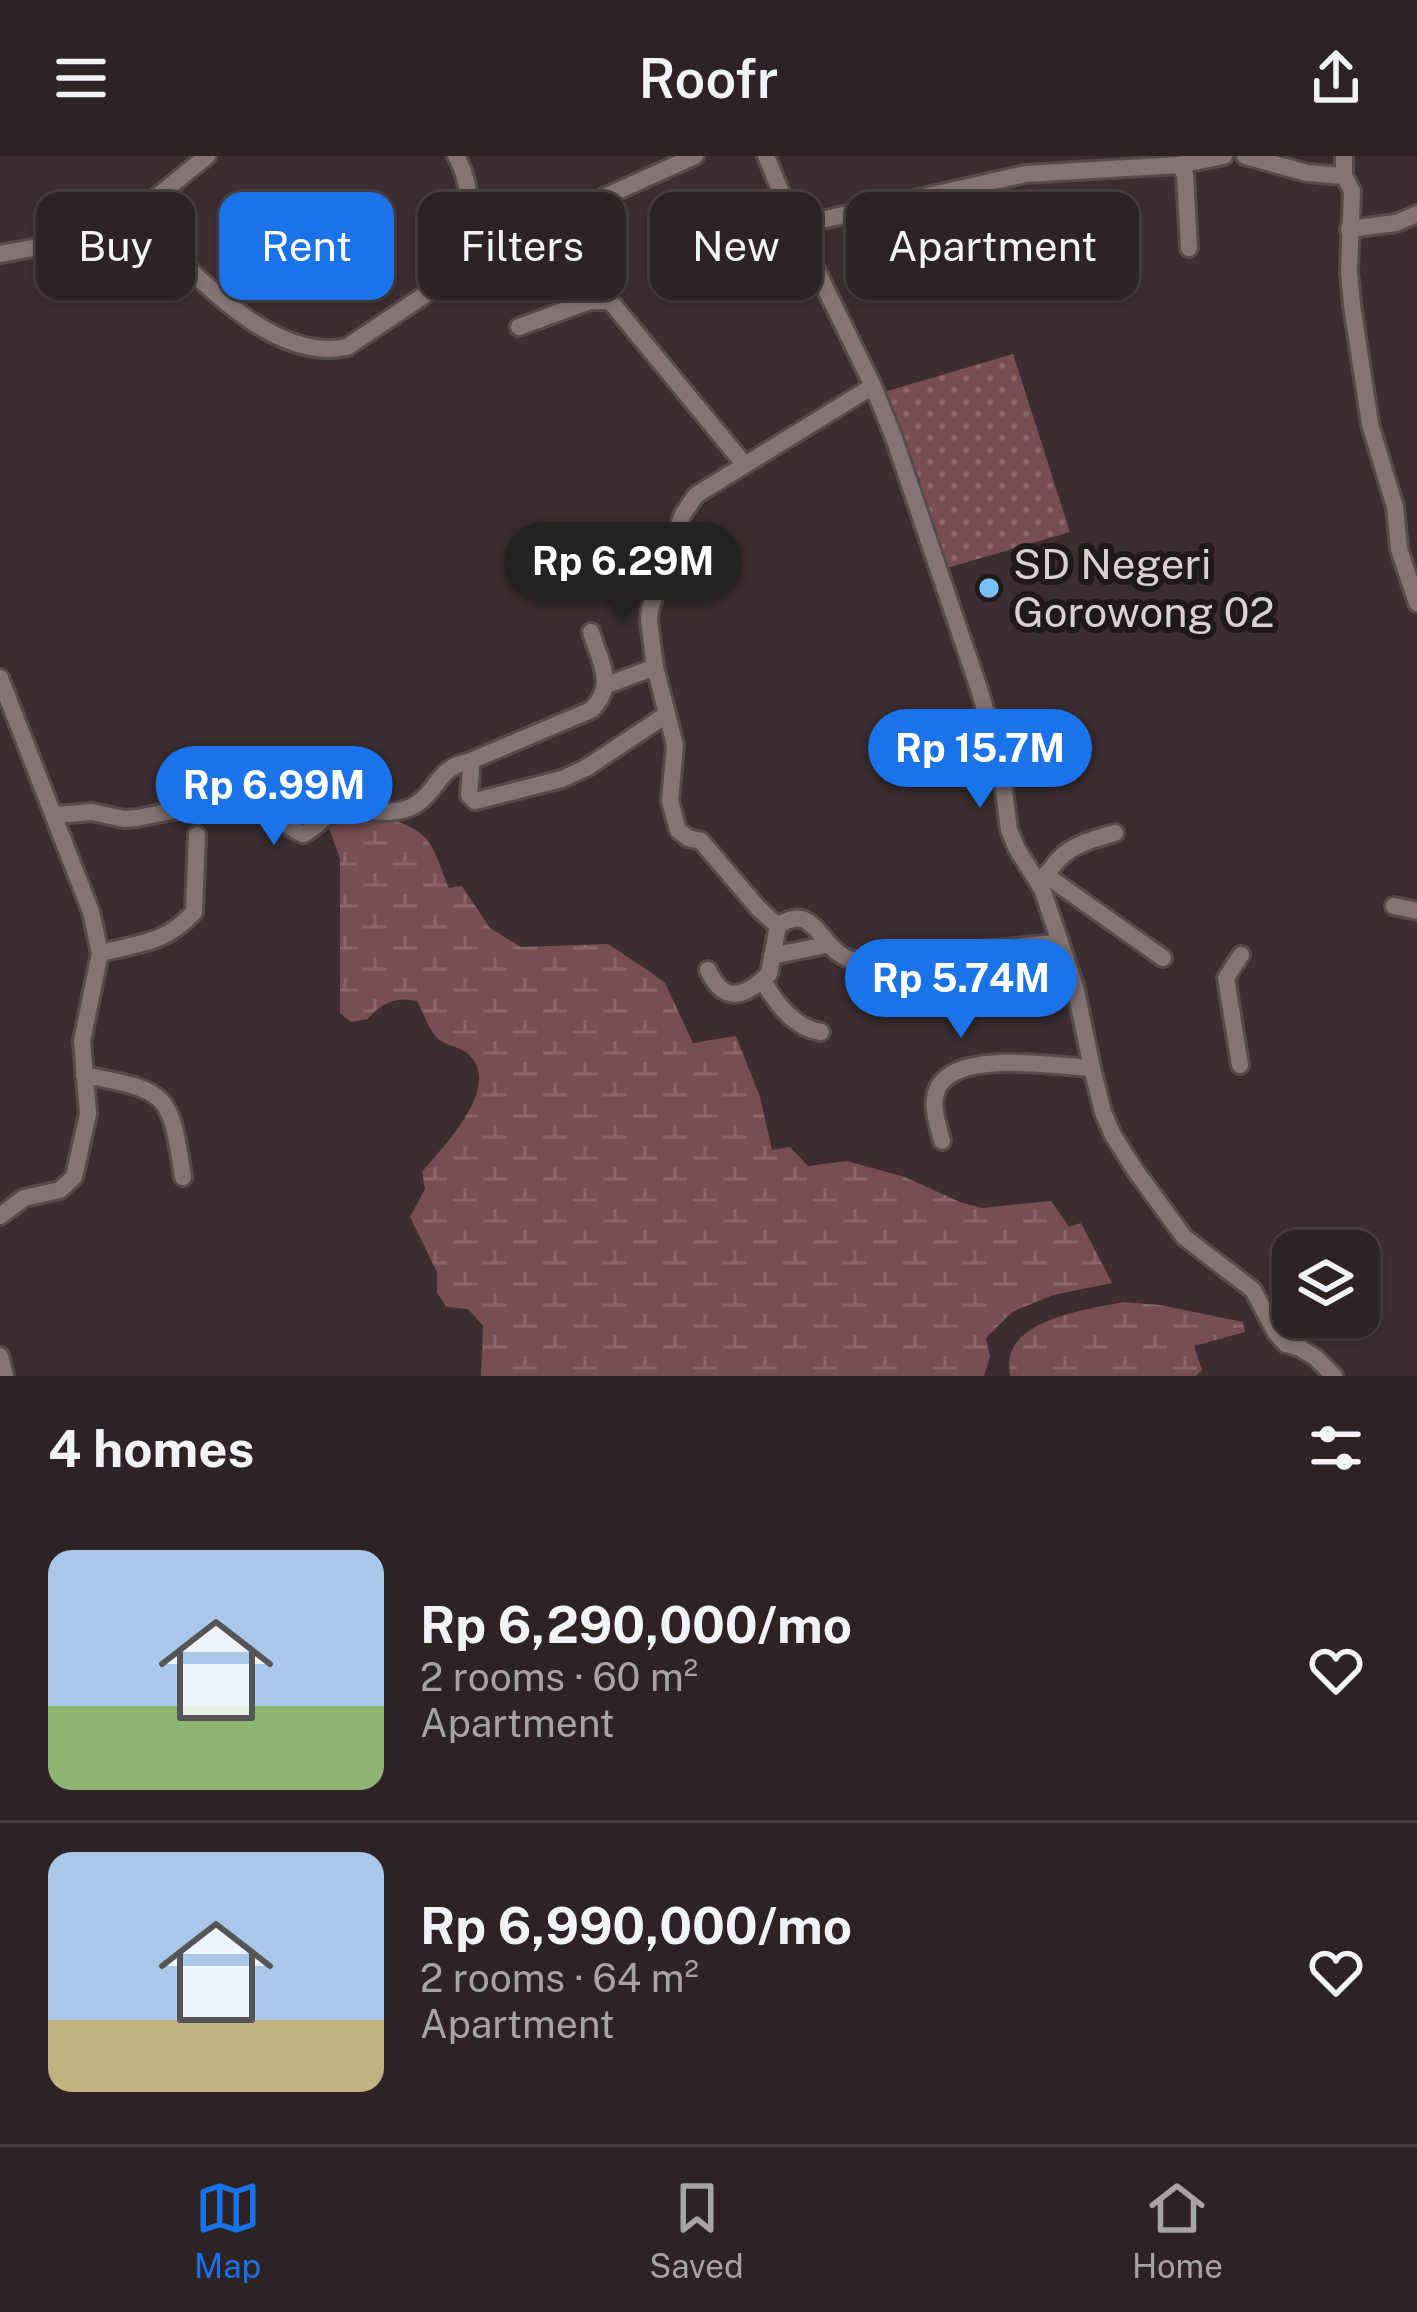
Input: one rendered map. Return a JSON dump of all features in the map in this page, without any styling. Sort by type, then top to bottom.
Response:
[{"type":"street","points":[[164,192],[207,156]]},
{"type":"street","points":[[456,156],[468,192]]},
{"type":"street","points":[[615,192],[695,156]]},
{"type":"street","points":[[766,156],[781,192]]},
{"type":"street","points":[[822,220],[1025,174],[1179,165],[1224,156]]},
{"type":"street","points":[[1245,156],[1307,173],[1343,176]]},
{"type":"street","points":[[1344,156],[1343,176],[1352,191],[1352,305],[1370,424],[1395,507],[1399,549],[1417,603]]},
{"type":"street","points":[[1179,165],[1185,174],[1189,248]]},
{"type":"street","points":[[153,175],[166,190]]},
{"type":"street","points":[[1349,229],[1396,223],[1417,214]]},
{"type":"street","points":[[0,254],[36,247]]},
{"type":"street","points":[[195,273],[253,322],[282,338],[332,351],[347,347],[418,299]]},
{"type":"street","points":[[822,281],[894,439],[1000,759],[1009,830],[1017,850],[1042,878],[1163,958]]},
{"type":"street","points":[[519,327],[590,301],[610,301],[744,464]]},
{"type":"street","points":[[778,926],[701,841],[678,830],[670,800],[675,745],[656,667],[650,609],[683,514],[696,495],[873,386]]},
{"type":"street","points":[[55,815],[92,812],[137,818],[246,796],[271,801],[288,826],[303,834],[334,813],[415,806],[448,769],[591,710],[603,698],[607,685],[591,632]]},
{"type":"street","points":[[607,685],[656,667]]},
{"type":"street","points":[[0,1216],[24,1198],[60,1190],[74,1178],[88,1114],[82,1041],[100,952],[91,912],[55,815],[2,689]]},
{"type":"street","points":[[468,762],[469,795],[481,800],[562,779],[666,715]]},
{"type":"street","points":[[1042,878],[1062,855],[1115,832]]},
{"type":"street","points":[[100,952],[162,938],[177,931],[194,912],[197,835]]},
{"type":"street","points":[[1042,878],[1113,1135],[1184,1237],[1253,1290],[1286,1344],[1316,1358],[1334,1376]]},
{"type":"street","points":[[1394,906],[1417,911]]},
{"type":"street","points":[[708,970],[716,988],[725,993],[747,991],[763,981],[770,974],[778,926],[790,918],[804,918],[826,945],[851,960],[1060,942]]},
{"type":"street","points":[[772,956],[826,945]]},
{"type":"street","points":[[1240,1065],[1226,978],[1241,955]]},
{"type":"street","points":[[763,981],[779,1006],[810,1030],[820,1032]]},
{"type":"street","points":[[942,1141],[934,1099],[940,1083],[958,1070],[984,1064],[1092,1068]]},
{"type":"street","points":[[84,1075],[130,1084],[162,1100],[176,1128],[183,1177]]},
{"type":"street","points":[[0,1356],[5,1376]]},
{"type":"green space","points":[[1013,354],[1070,532],[947,568],[884,392]]},
{"type":"green space","points":[[380,816],[410,827],[427,840],[449,888],[462,886],[490,928],[521,947],[608,944],[665,983],[693,1043],[736,1036],[760,1097],[772,1150],[790,1147],[808,1166],[847,1161],[905,1177],[982,1208],[1051,1201],[1069,1227],[1081,1223],[1112,1283],[1053,1295],[1012,1312],[986,1338],[990,1357],[984,1376],[481,1376],[483,1326],[468,1309],[447,1307],[437,1293],[437,1272],[410,1217],[425,1189],[422,1172],[475,1098],[477,1066],[464,1051],[437,1038],[417,1001],[390,1002],[368,1019],[351,1022],[340,1013],[340,859],[326,819]]},
{"type":"green space","points":[[1123,1302],[1243,1322],[1245,1332],[1194,1346],[1202,1370],[1196,1376],[1010,1376],[1010,1356],[1027,1332],[1058,1317]]},
{"type":"place","name":"SD Negeri Gorowong 02","points":[[989,588]]}]
